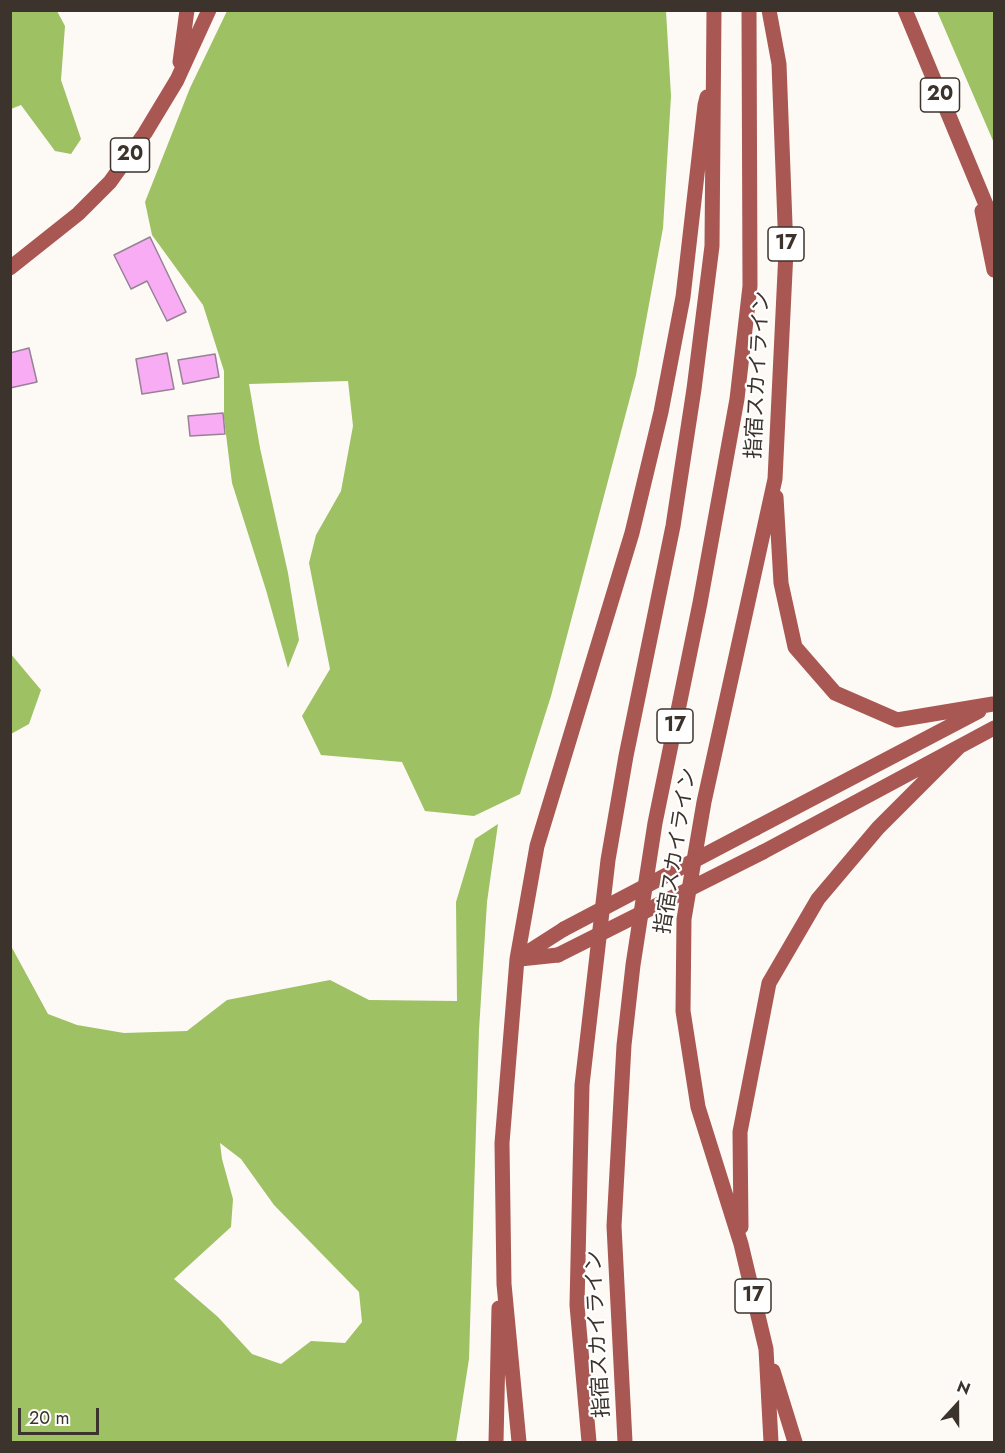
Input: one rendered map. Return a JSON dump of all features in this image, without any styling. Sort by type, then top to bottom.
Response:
[{"type":"main road","points":[[177,80],[187,10]]},
{"type":"main road","name":"20","points":[[10,268],[78,214],[110,182],[145,133],[177,80],[209,10]]},
{"type":"main road","name":"指宿スカイライン","points":[[589,1443],[577,1305],[582,1085],[608,860],[626,756],[673,526],[694,389],[712,246],[714,10]]},
{"type":"main road","name":"指宿スカイライン","points":[[625,1443],[614,1226],[624,1045],[633,965],[655,823],[700,603],[737,399],[750,286],[749,10]]},
{"type":"main road","name":"指宿スカイライン","points":[[769,10],[779,64],[786,251],[775,479],[704,802],[684,919],[683,1011],[698,1107],[741,1244],[766,1348],[771,1443]]},
{"type":"main road","name":"20","points":[[905,10],[994,224]]},
{"type":"main road","points":[[519,1443],[504,1284],[502,1143],[517,959],[537,846],[632,533],[661,412],[683,297],[705,105],[715,74]]},
{"type":"main road","points":[[975,179],[994,270]]},
{"type":"main road","points":[[775,479],[782,583],[795,647],[835,693],[897,720],[994,704]]},
{"type":"main road","points":[[517,959],[564,929],[994,704]]},
{"type":"main road","points":[[517,959],[558,955],[763,852],[994,728]]},
{"type":"main road","points":[[741,1244],[740,1132],[769,983],[818,899],[878,828],[959,747]]},
{"type":"main road","points":[[496,1443],[498,1313],[504,1284]]},
{"type":"main road","points":[[766,1348],[795,1443]]},
{"type":"green space","points":[[11,10],[57,11],[65,26],[61,80],[81,139],[71,154],[55,151],[21,105],[11,109]]},
{"type":"green space","points":[[990,10],[994,13],[994,143],[937,11]]},
{"type":"green space","points":[[227,11],[666,11],[671,96],[663,228],[636,375],[551,696],[520,794],[474,816],[425,811],[402,762],[321,755],[302,716],[330,669],[309,563],[316,535],[341,491],[353,426],[348,381],[249,384],[260,448],[288,573],[299,640],[288,668],[232,483],[224,418],[224,371],[203,305],[152,235],[145,202],[190,88]]},
{"type":"green space","points":[[10,653],[41,690],[29,724],[11,734]]},
{"type":"green space","points":[[498,824],[487,902],[479,1030],[469,1359],[456,1442],[11,1442],[11,946],[48,1014],[77,1025],[124,1033],[187,1031],[227,1000],[330,980],[369,1000],[457,1001],[456,902],[475,839]],"holes":[[[220,1143],[241,1159],[274,1205],[359,1292],[362,1322],[345,1343],[311,1341],[281,1364],[252,1354],[218,1317],[174,1279],[231,1227],[233,1199]]]},
{"type":"building","points":[[150,237],[186,312],[167,321],[147,281],[131,289],[114,255]]},
{"type":"building","points":[[29,348],[37,382],[10,388],[10,353]]},
{"type":"building","points":[[167,353],[174,389],[142,394],[136,359]]},
{"type":"building","points":[[215,354],[219,377],[183,384],[178,360]]},
{"type":"building","points":[[223,413],[225,434],[190,436],[188,416]]}]
